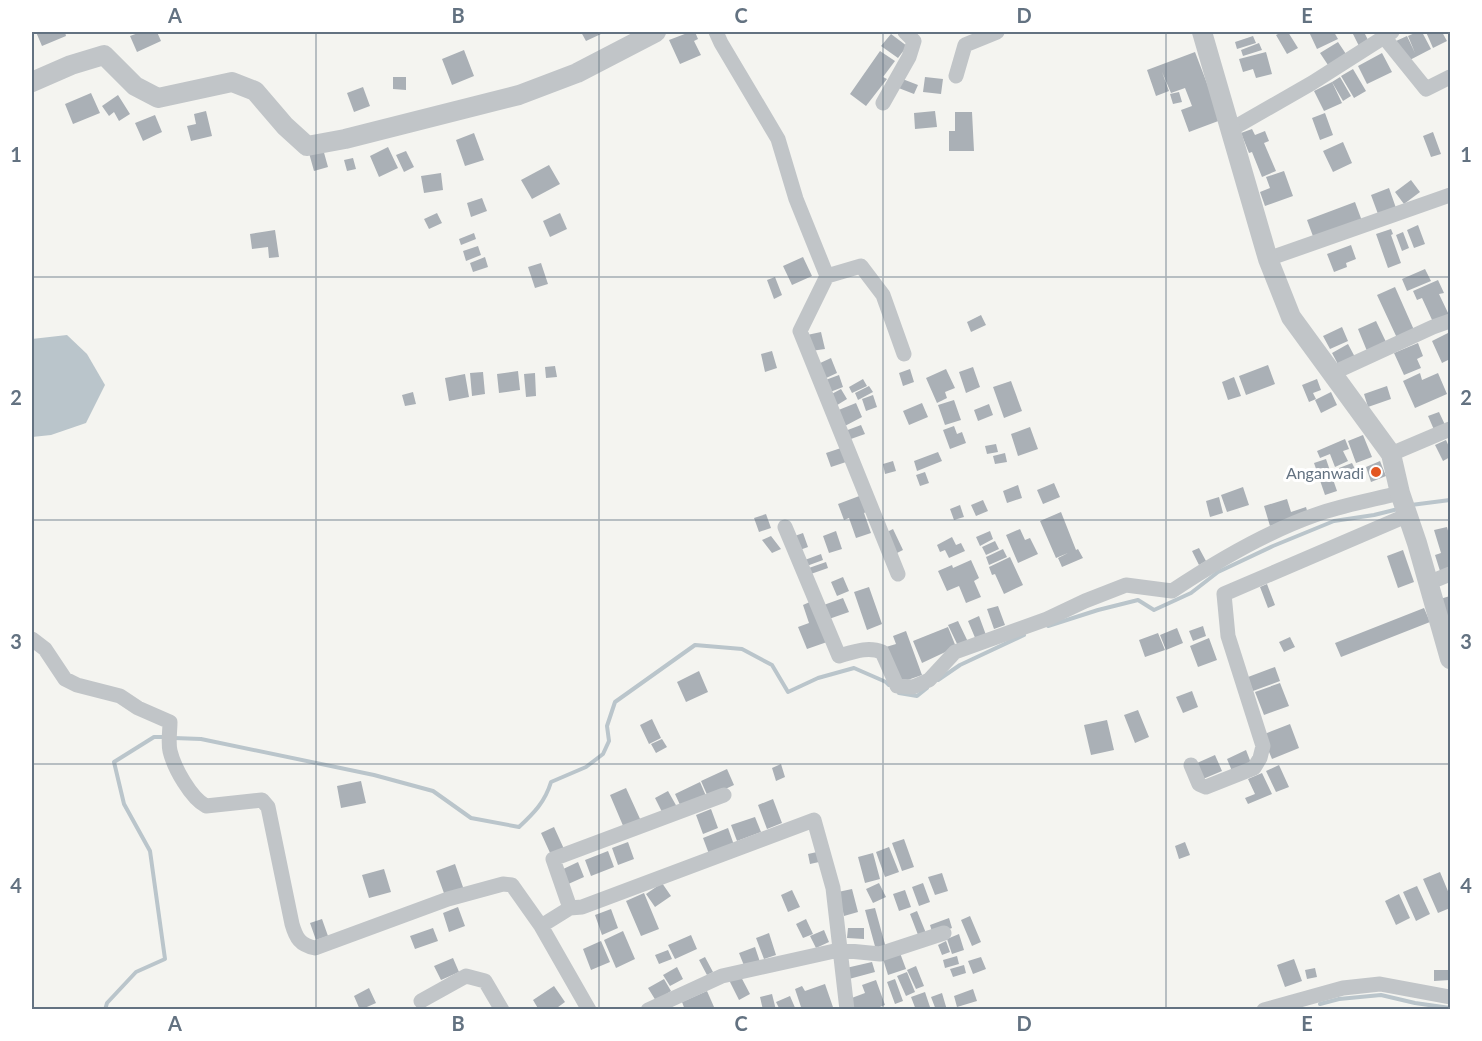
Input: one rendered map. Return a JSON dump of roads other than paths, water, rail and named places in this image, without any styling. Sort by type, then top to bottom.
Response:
[{"type":"street","points":[[32,81],[71,65],[104,55],[135,86],[159,98],[232,82],[255,91],[285,126],[307,146],[345,139],[519,95],[577,73],[656,32]]},
{"type":"street","points":[[716,32],[778,139],[796,199],[827,276]]},
{"type":"street","points":[[883,103],[909,57],[914,41],[905,32]]},
{"type":"street","points":[[956,76],[965,45],[997,32]]},
{"type":"street","points":[[1205,33],[1230,130],[1268,259],[1291,317],[1391,454],[1450,659]]},
{"type":"street","points":[[1230,130],[1312,83],[1388,34],[1426,89],[1450,77]]},
{"type":"street","points":[[1268,259],[1450,195]]},
{"type":"street","points":[[898,574],[800,331],[827,276],[861,266],[883,295],[904,354]]},
{"type":"street","points":[[1333,373],[1450,321]]},
{"type":"street","points":[[1391,454],[1450,429]]},
{"type":"street","points":[[785,527],[839,657],[856,651],[876,649],[882,652],[897,686],[913,687],[929,680],[955,652],[1047,619],[1126,585],[1172,591],[1216,562],[1270,534],[1315,515],[1404,503]]},
{"type":"street","points":[[1191,765],[1199,784],[1206,787],[1254,768],[1263,746],[1228,636],[1224,594],[1404,503]]},
{"type":"street","points":[[1428,583],[1450,573]]},
{"type":"street","points":[[32,639],[45,649],[65,679],[77,685],[120,696],[138,708],[170,722],[170,750],[186,785],[198,802],[206,806],[262,800],[268,807],[292,924],[301,943],[315,948],[448,899],[502,884],[512,885],[541,926],[589,1010]]},
{"type":"street","points":[[570,908],[553,859],[724,795]]},
{"type":"street","points":[[541,926],[570,908],[582,907],[814,820],[833,888],[847,1010]]},
{"type":"street","points":[[648,1010],[722,976],[839,950],[880,954],[944,933]]},
{"type":"street","points":[[421,1001],[466,976],[485,981],[502,1010]]},
{"type":"street","points":[[1264,1010],[1310,1004],[1343,988],[1380,984],[1450,997]]},
{"type":"waterway","points":[[1411,505],[1450,500]]},
{"type":"waterway","points":[[1048,626],[1138,600],[1154,610],[1191,593],[1218,572],[1273,546],[1334,521],[1398,509]]},
{"type":"waterway","points":[[938,680],[960,665],[1024,635]]},
{"type":"waterway","points":[[174,738],[201,739],[374,775],[433,791],[471,818],[519,827],[546,796],[551,782],[586,767],[603,754],[609,741],[607,726],[615,702],[695,645],[742,649],[772,665],[788,692],[818,678],[854,668],[889,685]]},
{"type":"waterway","points":[[899,693],[917,696],[927,688]]},
{"type":"waterway","points":[[105,1010],[107,1003],[136,972],[165,959],[150,851],[124,804],[114,762],[154,737],[167,737]]},
{"type":"waterway","points":[[1320,1004],[1339,999],[1381,995],[1450,1008]]},
{"type":"place","name":"Anganwadi","points":[[1376,472]]}]
